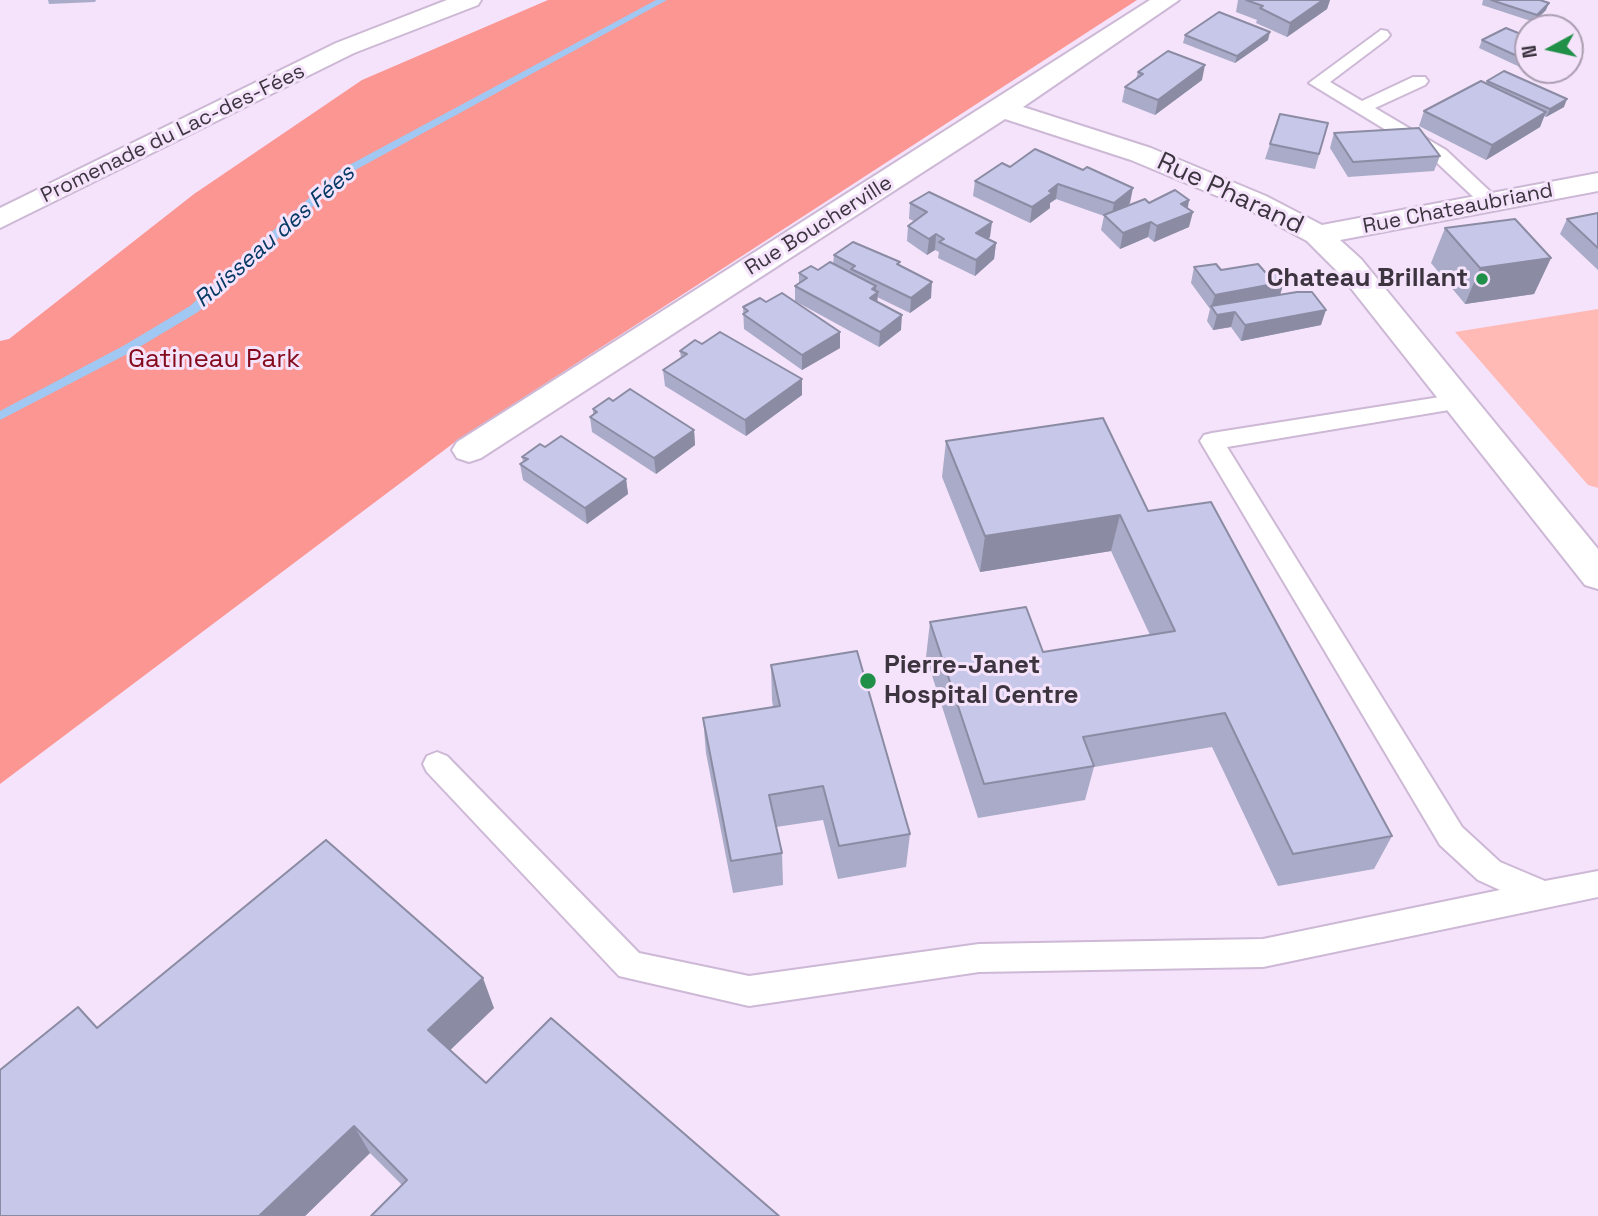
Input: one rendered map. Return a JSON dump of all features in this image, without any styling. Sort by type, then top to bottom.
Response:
[{"type":"street","name":"Promenade du Lac-des-Fées","points":[[345,48],[422,0]]},
{"type":"street","name":"Promenade du Lac-des-Fées","points":[[0,219],[345,48],[469,0]]},
{"type":"street","name":"Rue Boucherville","points":[[469,450],[1002,109],[1167,0]]},
{"type":"street","name":"Rue Pharand","points":[[1002,109],[1141,154],[1256,202],[1318,235],[1350,266],[1459,402],[1585,537],[1598,575]]},
{"type":"street","name":"Rue Chateaubriand","points":[[1318,235],[1598,182]]},
{"type":"lane","points":[[1381,35],[1318,83],[1439,154],[1490,202]]},
{"type":"lane","points":[[1361,108],[1419,81]]},
{"type":"lane","points":[[1459,402],[1212,441],[1451,836],[1489,871],[1545,895]]},
{"type":"lane","points":[[437,764],[630,966],[749,991],[979,958],[1264,953],[1598,884]]},
{"type":"shaded area","points":[[1598,309],[1598,488],[1588,485],[1455,332]]},
{"type":"green space","name":"Gatineau Park","points":[[548,0],[1137,0],[455,442],[0,784],[0,341],[9,339],[194,194],[362,80]]},
{"type":"building","points":[[1246,0],[1323,0],[1290,23],[1260,8],[1263,6]]},
{"type":"building","points":[[1491,0],[1540,0],[1549,3],[1538,14]]},
{"type":"building","points":[[1219,12],[1270,32],[1237,56],[1185,35]]},
{"type":"building","points":[[1506,28],[1514,31],[1514,55],[1482,40]]},
{"type":"building","points":[[1168,51],[1205,65],[1158,100],[1125,87],[1143,74],[1138,72]]},
{"type":"building","points":[[1504,71],[1514,75],[1514,84],[1533,84],[1567,99],[1550,109],[1487,81]]},
{"type":"building","points":[[1481,81],[1546,112],[1492,145],[1424,111]]},
{"type":"building","points":[[1280,114],[1328,123],[1319,154],[1270,144]]},
{"type":"building","points":[[1419,128],[1440,156],[1353,162],[1334,133]]},
{"type":"building","points":[[1035,149],[1083,170],[1087,167],[1133,188],[1114,203],[1058,184],[1049,191],[1052,193],[1032,207],[975,181],[1002,163],[1010,167]]},
{"type":"building","points":[[1175,190],[1189,200],[1181,204],[1193,212],[1157,226],[1151,222],[1123,233],[1104,215],[1145,199],[1149,203]]},
{"type":"building","points":[[929,192],[992,222],[976,233],[996,243],[976,260],[939,242],[944,239],[936,234],[929,239],[908,226],[927,212],[910,203]]},
{"type":"building","points":[[1598,213],[1598,248],[1567,219]]},
{"type":"building","points":[[1515,219],[1551,258],[1480,268],[1445,228]]},
{"type":"building","points":[[853,242],[900,262],[897,264],[932,282],[911,298],[851,269],[855,266],[834,255]]},
{"type":"building","points":[[830,262],[876,286],[872,289],[878,292],[870,298],[902,315],[880,332],[795,286],[807,278],[799,273],[811,266],[818,270]]},
{"type":"building","points":[[1216,264],[1221,270],[1258,264],[1265,272],[1275,271],[1284,282],[1215,295],[1194,267]]},
{"type":"building","points":[[1312,292],[1326,310],[1245,325],[1235,312],[1217,315],[1211,306]]},
{"type":"building","points":[[782,293],[840,332],[802,355],[743,314],[748,311],[743,307],[760,298],[766,302]]},
{"type":"building","points":[[720,332],[802,379],[745,420],[663,370],[687,354],[680,351],[695,340],[702,344]]},
{"type":"building","points":[[630,389],[694,430],[654,458],[590,417],[597,412],[593,409],[609,398],[613,401]]},
{"type":"building","points":[[1103,418],[1148,511],[1211,502],[1392,836],[1293,854],[1225,713],[1083,737],[1094,766],[984,784],[930,622],[1026,607],[1043,652],[1175,631],[1120,515],[985,536],[946,441]]},
{"type":"building","points":[[561,436],[626,479],[585,508],[520,464],[528,459],[522,457],[540,444],[545,447]]},
{"type":"building","points":[[857,651],[910,834],[839,846],[823,786],[769,795],[782,853],[731,861],[703,718],[780,706],[771,665]]},
{"type":"building","points":[[326,840],[483,978],[428,1030],[486,1083],[551,1018],[779,1216],[371,1216],[407,1180],[354,1126],[259,1216],[0,1216],[0,1070],[78,1007],[97,1028]]},
{"type":"waterway","name":"Ruisseau des Fées","points":[[0,416],[127,349],[194,309],[344,172],[663,0]]},
{"type":"place","name":"Chateau Brillant","points":[[1482,279]]},
{"type":"place","name":"Pierre-Janet Hospital Centre","points":[[868,681]]}]
